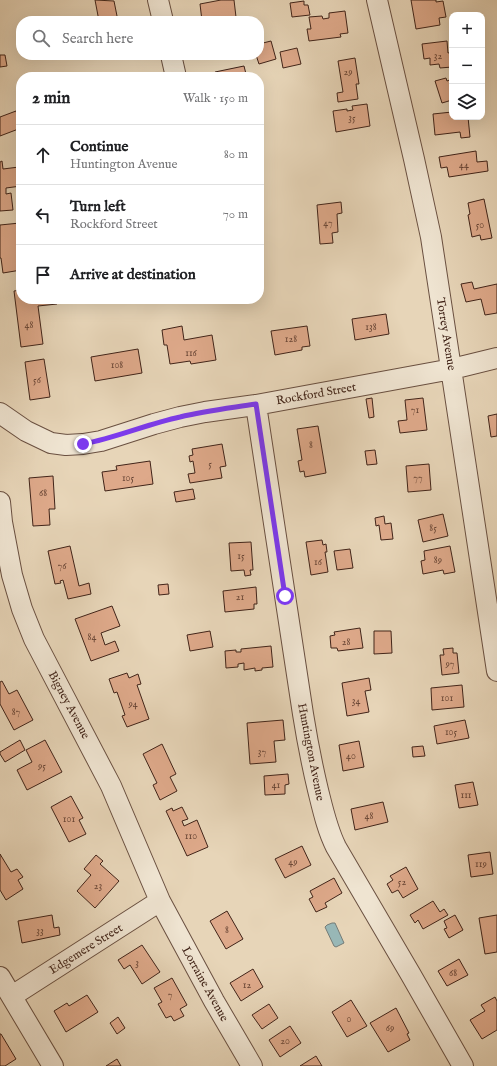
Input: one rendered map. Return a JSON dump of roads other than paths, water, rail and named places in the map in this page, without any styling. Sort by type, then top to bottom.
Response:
[{"type":"street","points":[[158,0],[162,16]]},
{"type":"street","name":"Torrey Avenue","points":[[377,0],[431,237],[497,671]]},
{"type":"street","points":[[171,60],[175,72]]},
{"type":"street","name":"Rockford Street","points":[[0,413],[26,431],[43,440],[51,443],[73,445],[101,440],[180,416],[452,369],[497,358]]},
{"type":"street","name":"Huntington Avenue","points":[[256,404],[303,714],[314,774],[326,823],[336,847],[412,974],[463,1066]]},
{"type":"street","name":"Bigney Avenue","points":[[0,502],[8,558],[15,587],[34,639],[110,786],[160,902]]},
{"type":"street","name":"Edgemere Street","points":[[12,996],[160,902]]},
{"type":"street","name":"Lorraine Avenue","points":[[160,902],[214,1002],[252,1066]]},
{"type":"street","points":[[0,977],[53,1066]]},
{"type":"water","points":[[335,923],[344,943],[336,947],[334,946],[325,927]]}]
